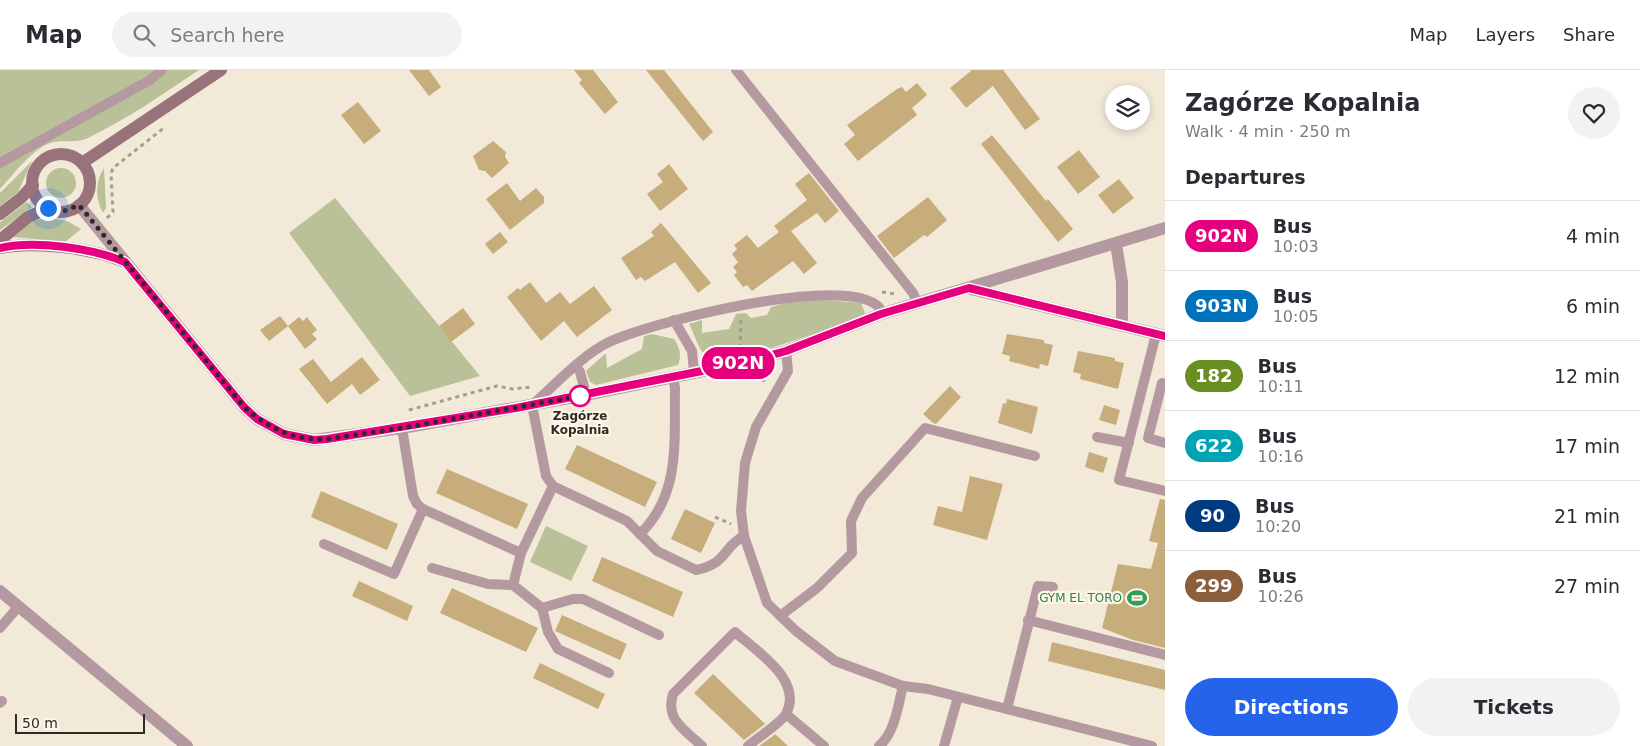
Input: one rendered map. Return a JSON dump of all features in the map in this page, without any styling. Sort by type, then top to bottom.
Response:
[{"type":"street","points":[[82,163],[221,70]]},
{"type":"street","points":[[68,155],[82,163],[90,181],[87,194],[79,205],[61,212],[48,208],[39,201],[33,186],[33,175],[39,164],[51,156],[68,155]]},
{"type":"street","points":[[0,214],[33,186]]},
{"type":"street","points":[[79,205],[244,407],[270,427],[284,434],[314,440],[402,428],[532,405],[673,377],[786,351],[881,314],[1165,228]]},
{"type":"street","points":[[0,240],[28,217],[48,208]]},
{"type":"street","points":[[1116,244],[1122,282],[1122,325]]},
{"type":"street","points":[[0,248],[25,245],[72,249],[101,254],[125,262]]},
{"type":"street","points":[[969,288],[1161,335]]},
{"type":"street","points":[[0,591],[188,746]]},
{"type":"lane","points":[[0,162],[150,80],[162,70]]},
{"type":"lane","points":[[736,70],[914,294],[918,304]]},
{"type":"lane","points":[[744,536],[734,540],[719,562],[696,570],[657,551],[627,521],[553,486],[546,476],[532,405],[576,366],[607,343],[640,329],[674,320],[742,306],[800,297],[852,297],[872,302],[879,307],[881,314]]},
{"type":"lane","points":[[674,320],[692,351],[694,372]]},
{"type":"lane","points":[[1161,335],[1120,480],[1165,491]]},
{"type":"lane","points":[[786,351],[788,371],[756,427],[745,463],[741,511],[744,536],[767,603],[796,631],[835,660],[903,686],[958,697],[1152,746]]},
{"type":"lane","points":[[576,366],[580,372],[586,394]]},
{"type":"lane","points":[[640,534],[656,514],[673,474],[675,388],[673,377]]},
{"type":"lane","points":[[1165,384],[1162,383],[1148,438],[1165,443]]},
{"type":"lane","points":[[402,428],[413,496],[417,504],[423,509],[522,553]]},
{"type":"lane","points":[[780,616],[817,588],[852,553],[851,521],[862,498],[925,428],[1035,456]]},
{"type":"lane","points":[[1097,437],[1129,443]]},
{"type":"lane","points":[[513,585],[522,553],[553,486]]},
{"type":"lane","points":[[324,544],[394,574],[423,509]]},
{"type":"lane","points":[[432,568],[488,584],[513,585],[542,608],[548,632],[558,649],[609,672]]},
{"type":"lane","points":[[1007,709],[1038,586],[1053,587]]},
{"type":"lane","points":[[542,608],[573,599],[583,600],[659,635]]},
{"type":"lane","points":[[0,628],[18,606]]},
{"type":"lane","points":[[1028,620],[1165,655]]},
{"type":"lane","points":[[702,746],[673,718],[670,705],[673,694],[735,632],[784,676],[790,693],[786,714],[748,746]]},
{"type":"lane","points":[[879,746],[884,742],[895,719],[903,686]]},
{"type":"lane","points":[[944,746],[958,697]]},
{"type":"lane","points":[[786,714],[824,746]]},
{"type":"path","points":[[107,218],[113,212],[111,174],[113,168],[168,125]]},
{"type":"path","points":[[740,352],[742,306]]},
{"type":"path","points":[[715,517],[731,524]]},
{"type":"green space","points":[[0,70],[199,70],[131,114],[88,138],[54,142],[39,149],[25,161],[0,189]]},
{"type":"green space","points":[[32,161],[18,192],[0,206],[0,193]]},
{"type":"green space","points":[[61,168],[72,172],[76,183],[72,194],[61,198],[50,194],[46,183],[50,172]]},
{"type":"green space","points":[[104,168],[106,208],[103,213],[97,196],[97,190]]},
{"type":"green space","points":[[335,198],[480,376],[410,396],[289,233]]},
{"type":"green space","points":[[27,202],[32,207],[0,230],[0,222]]},
{"type":"green space","points":[[46,217],[67,221],[81,229],[65,242],[13,237],[31,222]]},
{"type":"green space","points":[[827,300],[861,303],[865,313],[784,344],[720,359],[708,357],[705,354],[699,347],[689,324],[702,320],[702,333],[729,329],[736,314],[746,313],[751,318],[767,315],[771,307],[793,301]]},
{"type":"green space","points":[[652,334],[674,339],[680,352],[678,365],[596,385],[590,382],[586,371],[606,353],[607,368],[642,349],[644,336]]},
{"type":"green space","points":[[546,526],[588,546],[571,581],[530,562]]},
{"type":"building","points":[[409,70],[429,70],[441,87],[429,96]]},
{"type":"building","points":[[574,70],[593,70],[618,102],[605,114],[579,83],[582,80]]},
{"type":"building","points":[[646,70],[664,70],[713,132],[703,141]]},
{"type":"building","points":[[972,70],[1003,70],[1040,119],[1025,130],[993,86],[966,108],[950,88]]},
{"type":"building","points":[[917,83],[927,95],[912,108],[917,115],[858,161],[844,144],[855,135],[847,125],[897,89],[902,87],[906,92]]},
{"type":"building","points":[[358,102],[381,131],[364,144],[341,115]]},
{"type":"building","points":[[992,135],[1046,201],[1048,199],[1073,229],[1058,242],[981,144]]},
{"type":"building","points":[[493,141],[506,152],[505,157],[509,163],[492,178],[485,171],[479,170],[473,156]]},
{"type":"building","points":[[1079,150],[1100,177],[1078,194],[1057,167]]},
{"type":"building","points":[[669,164],[688,189],[660,211],[647,194],[663,182],[657,174]]},
{"type":"building","points":[[809,173],[839,211],[825,223],[817,213],[791,231],[817,263],[804,274],[793,261],[752,291],[747,285],[743,287],[734,275],[737,272],[733,267],[738,262],[732,254],[737,249],[734,245],[747,235],[758,248],[779,232],[774,226],[807,200],[795,184]]},
{"type":"building","points":[[1119,179],[1134,198],[1113,214],[1098,195]]},
{"type":"building","points":[[507,183],[520,201],[536,188],[544,197],[544,203],[510,230],[486,199]]},
{"type":"building","points":[[928,197],[947,220],[927,237],[924,235],[894,258],[877,236]]},
{"type":"building","points":[[661,223],[711,283],[698,293],[675,262],[645,281],[641,277],[636,280],[621,258],[654,236],[651,232]]},
{"type":"building","points":[[500,232],[508,242],[493,254],[485,244]]},
{"type":"building","points":[[530,282],[546,303],[560,292],[570,304],[594,286],[612,310],[577,337],[564,321],[541,341],[507,297],[518,288],[520,290]]},
{"type":"building","points":[[463,308],[475,324],[451,342],[439,326]]},
{"type":"building","points":[[280,316],[288,326],[269,341],[260,330]]},
{"type":"building","points":[[299,317],[303,321],[307,317],[317,330],[312,334],[317,339],[305,349],[288,326]]},
{"type":"building","points":[[1007,334],[1044,340],[1044,343],[1053,345],[1048,366],[1040,364],[1039,369],[1009,361],[1010,356],[1002,354]]},
{"type":"building","points":[[1078,351],[1115,358],[1115,361],[1124,363],[1118,389],[1080,379],[1081,374],[1073,372]]},
{"type":"building","points":[[362,357],[380,380],[360,395],[352,384],[327,404],[299,369],[313,359],[331,382]]},
{"type":"building","points":[[950,386],[961,397],[936,424],[933,423],[923,414]]},
{"type":"building","points":[[1007,399],[1038,407],[1032,434],[998,423],[1003,403],[1006,404]]},
{"type":"building","points":[[1104,405],[1120,410],[1116,425],[1099,420]]},
{"type":"building","points":[[577,445],[657,482],[645,507],[565,469]]},
{"type":"building","points":[[1089,452],[1108,458],[1103,473],[1085,467]]},
{"type":"building","points":[[447,469],[528,504],[517,529],[436,493]]},
{"type":"building","points":[[970,476],[1003,484],[987,540],[933,525],[938,506],[962,512]]},
{"type":"building","points":[[321,491],[398,524],[387,550],[311,517]]},
{"type":"building","name":"GYM EL TORO","points":[[1160,499],[1165,500],[1165,648],[1133,640],[1102,628],[1118,564],[1151,569],[1158,543],[1149,541]]},
{"type":"building","points":[[685,509],[715,523],[701,553],[671,539]]},
{"type":"building","points":[[602,557],[683,592],[673,617],[592,581]]},
{"type":"building","points":[[359,581],[413,606],[407,621],[352,596]]},
{"type":"building","points":[[452,588],[538,628],[526,652],[440,613]]},
{"type":"building","points":[[562,615],[627,644],[620,660],[555,631]]},
{"type":"building","points":[[1052,642],[1165,670],[1165,690],[1048,661]]},
{"type":"building","points":[[540,663],[605,694],[598,709],[533,678]]},
{"type":"building","points":[[713,674],[765,724],[744,740],[694,693]]},
{"type":"building","points":[[775,734],[788,746],[759,746],[773,736]]},
{"type":"bus line","name":"902N","points":[[0,248],[25,245],[72,249],[101,254],[125,262],[244,407],[257,419],[284,434],[314,440],[459,418],[575,397],[742,363],[786,351],[881,314],[969,288],[1165,336]]},
{"type":"place","name":"Zagórze Kopalnia","points":[[580,396]]},
{"type":"place","name":"GYM EL TORO","points":[[1137,598]]},
{"type":"route","points":[[48,208],[61,212],[79,205],[244,407],[257,419],[284,434],[314,440],[327,439],[402,428],[580,396]]}]
